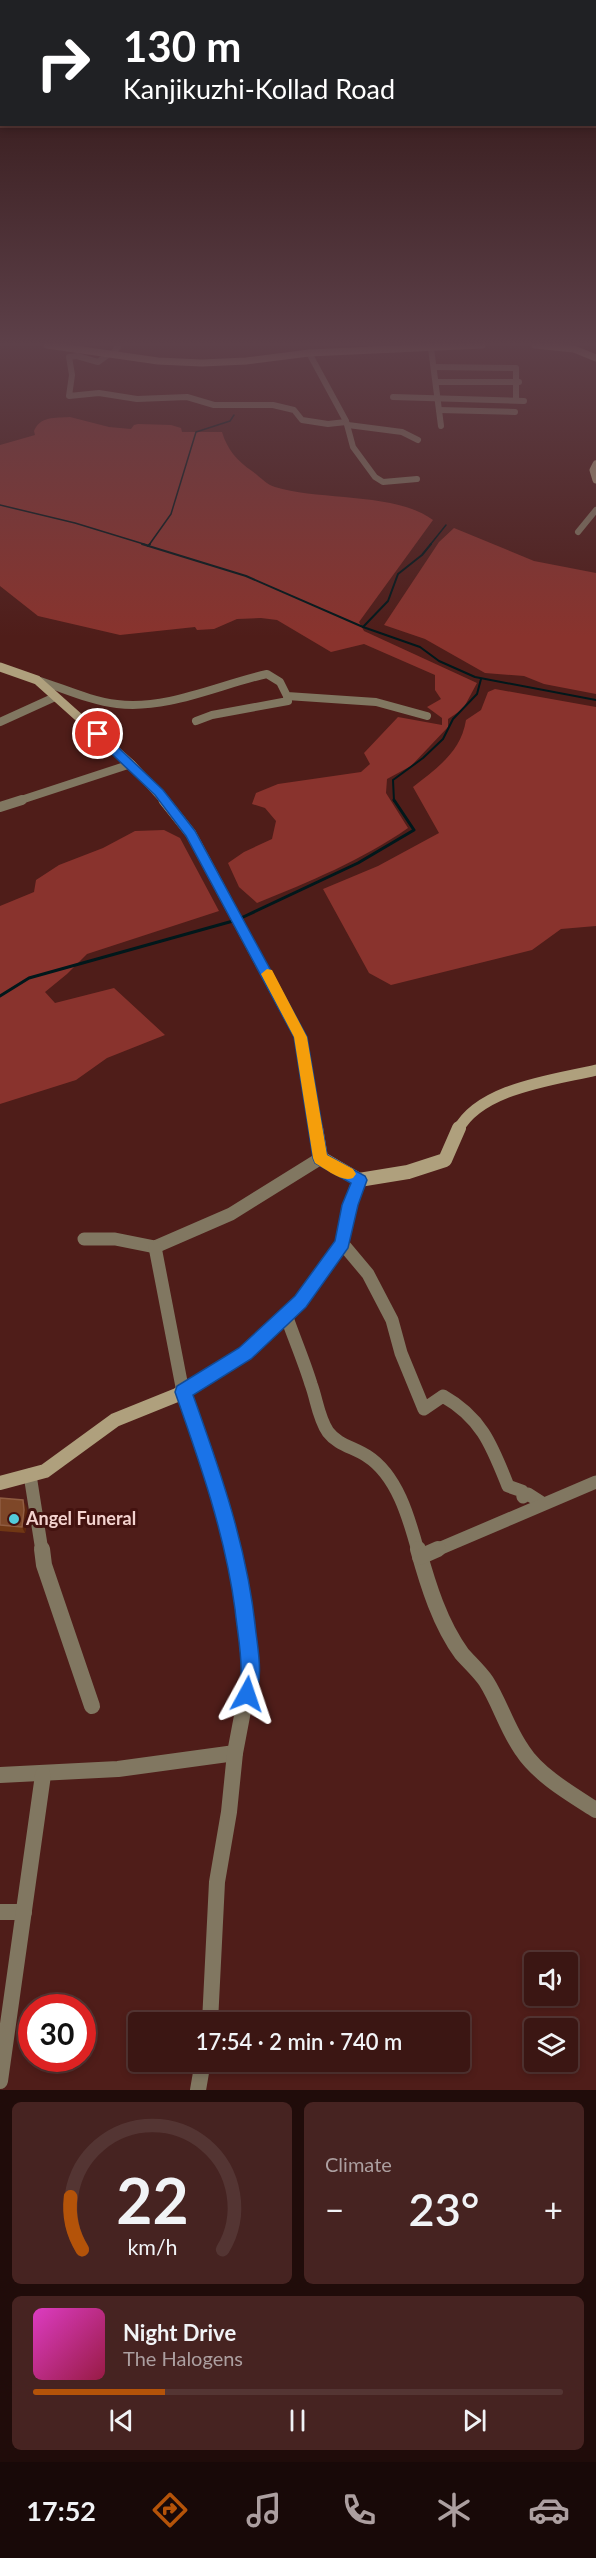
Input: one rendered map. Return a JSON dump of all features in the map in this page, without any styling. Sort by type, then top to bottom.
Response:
[{"type":"main road","points":[[596,464],[593,470],[596,480]]},
{"type":"main road","points":[[0,668],[37,680],[131,764],[159,793],[191,834],[300,1037],[321,1158],[359,1180],[408,1172],[445,1160],[465,1118],[481,1105],[500,1095],[596,1070]]},
{"type":"main road","points":[[0,1483],[45,1471],[115,1420],[183,1392],[245,1353],[300,1301],[342,1243],[350,1205],[359,1180]]},
{"type":"street","points":[[352,443],[379,481],[417,479]]},
{"type":"street","points":[[578,532],[596,510]]},
{"type":"street","points":[[37,680],[118,704],[139,704],[207,691],[267,674],[276,676],[285,688],[288,701],[212,715],[196,721]]},
{"type":"street","points":[[287,696],[351,698],[391,705],[427,716]]},
{"type":"street","points":[[0,722],[55,697]]},
{"type":"street","points":[[0,807],[131,764]]},
{"type":"street","points":[[84,1239],[115,1239],[155,1247],[231,1214],[321,1158]]},
{"type":"street","points":[[342,1243],[368,1274],[392,1320],[401,1353],[424,1409],[443,1396],[463,1406],[493,1446],[508,1486],[522,1491],[523,1497],[528,1494],[542,1503]]},
{"type":"street","points":[[155,1247],[183,1392],[218,1491],[232,1543],[244,1609],[250,1674],[235,1753],[229,1812],[217,1882],[210,2012]]},
{"type":"street","points":[[286,1316],[312,1386],[320,1417],[329,1432],[343,1445],[367,1456],[386,1473],[410,1520],[426,1579],[444,1622],[463,1655],[474,1664],[487,1683],[522,1751],[535,1765],[566,1790],[596,1810]]},
{"type":"street","points":[[30,1475],[44,1565],[92,1706]]},
{"type":"street","points":[[420,1557],[542,1503],[596,1482]]},
{"type":"street","points":[[0,1775],[43,1775],[145,1767],[235,1753]]},
{"type":"street","points":[[0,2081],[43,1775]]},
{"type":"street","points":[[0,1912],[24,1912]]},
{"type":"street","points":[[198,2090],[201,2072]]},
{"type":"shaded area","points":[[9,443],[226,443],[237,459],[272,486],[313,494],[399,505],[433,520],[359,622],[364,631],[477,683],[463,709],[448,719],[448,727],[411,766],[387,779],[386,793],[408,828],[354,860],[257,903],[239,887],[228,863],[244,852],[272,839],[276,821],[265,808],[252,804],[256,793],[278,784],[361,772],[370,764],[364,753],[398,717],[442,725],[442,718],[427,707],[441,699],[435,690],[435,675],[364,644],[331,652],[277,620],[237,619],[214,629],[197,630],[195,627],[120,635],[38,616],[0,586],[0,445]]},
{"type":"shaded area","points":[[454,528],[534,561],[596,573],[596,694],[544,684],[524,676],[485,673],[425,639],[384,625],[439,542]]},
{"type":"shaded area","points":[[495,689],[596,707],[596,926],[561,929],[532,950],[391,985],[369,973],[323,889],[378,866],[439,833],[413,787],[447,758],[459,741],[466,720],[481,710],[488,692]]},
{"type":"shaded area","points":[[164,830],[180,838],[219,911],[87,954],[45,992],[55,1003],[114,988],[165,1035],[107,1058],[76,1080],[0,1104],[0,906],[34,892],[36,880],[59,865],[103,848],[135,831]]},
{"type":"building","name":"Angel Funeral","points":[[0,1498],[23,1500],[22,1527],[0,1525]]},
{"type":"waterway","points":[[149,545],[171,514],[193,443]]},
{"type":"waterway","points":[[0,505],[75,523],[147,545]]},
{"type":"waterway","points":[[430,545],[446,525]]},
{"type":"waterway","points":[[142,544],[148,546]]},
{"type":"waterway","points":[[363,627],[388,601],[398,574],[422,555],[431,544]]},
{"type":"waterway","points":[[148,546],[246,576],[363,627]]},
{"type":"waterway","points":[[363,627],[420,647],[439,661],[475,677],[596,700]]},
{"type":"waterway","points":[[394,801],[393,780],[423,758],[443,739],[453,719],[477,694],[481,679]]},
{"type":"waterway","points":[[239,919],[358,863],[414,830],[394,800]]},
{"type":"waterway","points":[[0,996],[29,978],[233,921]]},
{"type":"slow traffic","points":[[267,974],[300,1037],[321,1158],[348,1174]]},
{"type":"place","name":"Angel Funeral","points":[[14,1519]]},
{"type":"route","points":[[98,734],[159,793],[191,834],[300,1037],[321,1158],[359,1180],[350,1205],[342,1243],[300,1301],[245,1353],[183,1392],[218,1491],[232,1543],[244,1609],[250,1674],[247,1694]]}]
